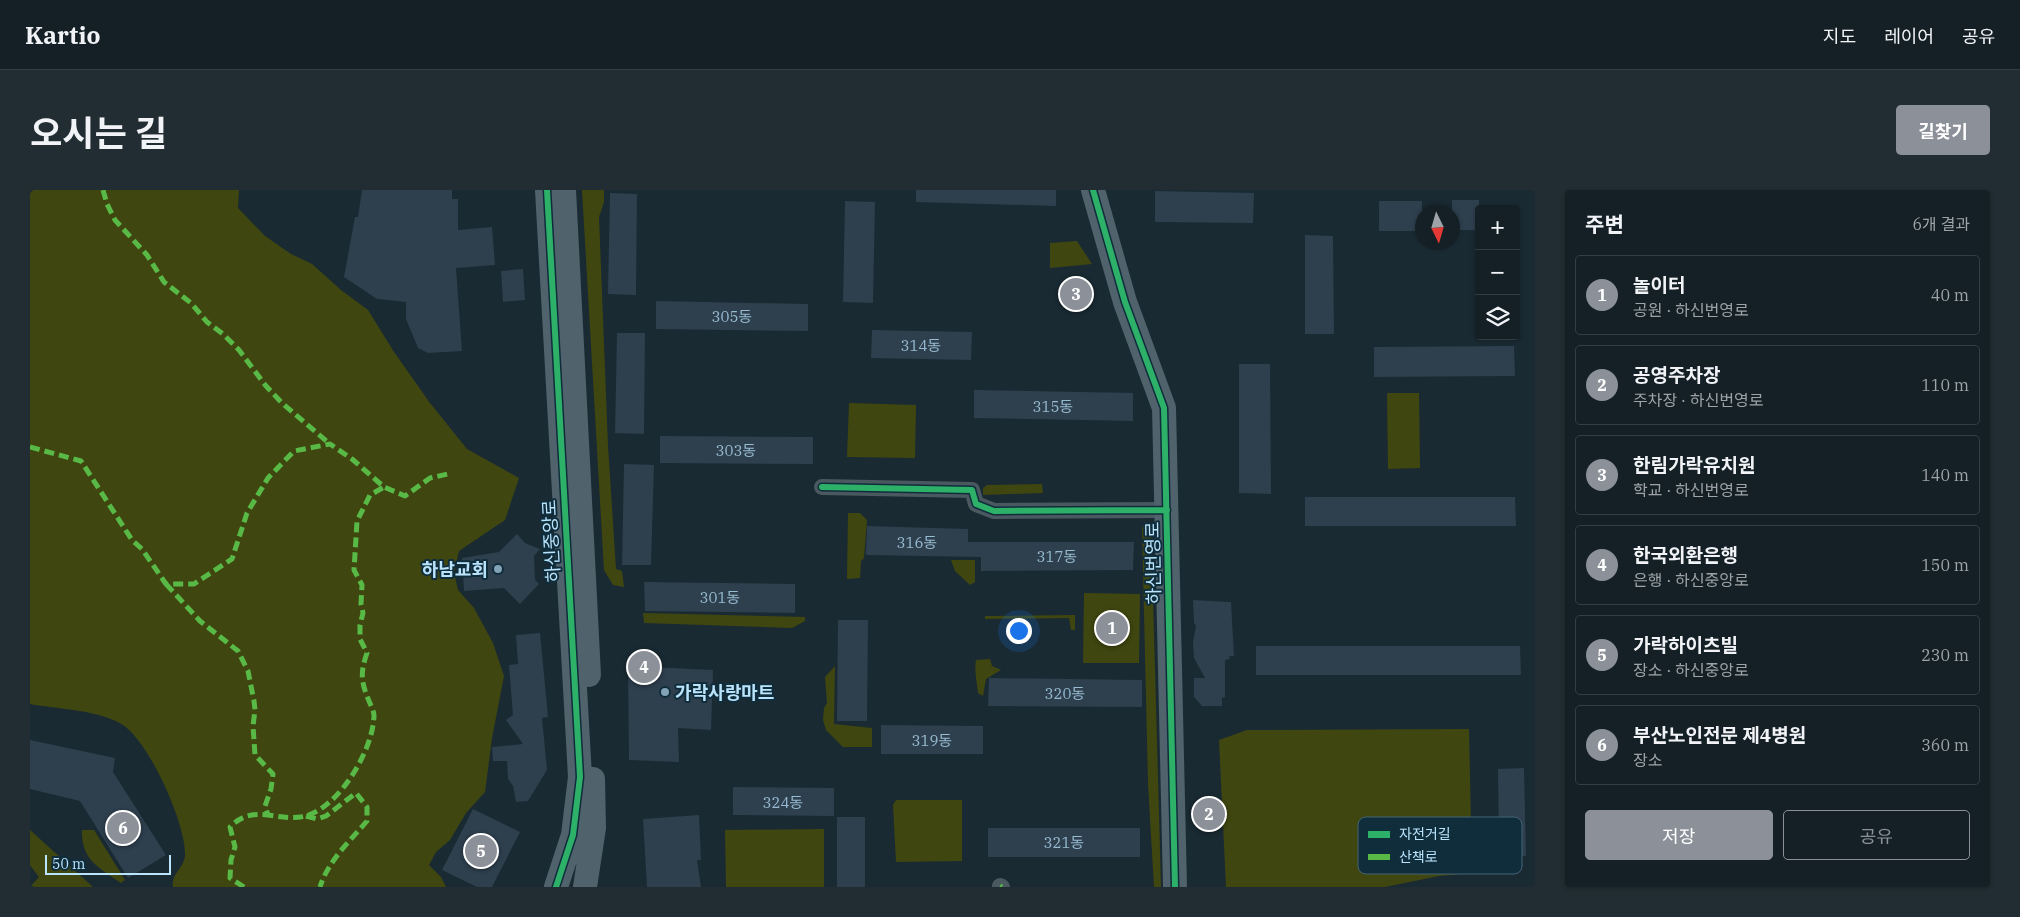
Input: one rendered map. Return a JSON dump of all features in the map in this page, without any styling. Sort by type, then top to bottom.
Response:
[{"type":"street","name":"하신중앙로","points":[[547,190],[594,828],[585,887]]},
{"type":"street","name":"하신중앙로","points":[[556,887],[573,835],[579,789],[576,698],[579,635],[564,190]]},
{"type":"street","name":"하신번영로","points":[[1093,190],[1125,302],[1164,408],[1176,887]]},
{"type":"street","points":[[822,487],[972,490],[976,504],[994,511],[1167,510]]},
{"type":"green space","points":[[30,190],[239,190],[238,208],[265,236],[291,254],[312,264],[341,290],[368,310],[394,352],[430,403],[467,449],[519,478],[505,520],[459,551],[454,573],[458,590],[474,608],[493,643],[504,676],[492,738],[485,792],[466,813],[450,840],[436,852],[429,865],[441,877],[446,887],[173,887],[174,878],[185,858],[183,839],[179,822],[164,784],[144,748],[133,734],[114,720],[91,713],[30,704]]},
{"type":"green space","points":[[582,190],[604,190],[604,202],[599,217],[608,446],[616,569],[622,571],[624,587],[613,585],[604,570]]},
{"type":"green space","points":[[1077,241],[1092,264],[1050,268],[1050,243]]},
{"type":"green space","points":[[1387,393],[1419,393],[1420,468],[1388,469]]},
{"type":"green space","points":[[849,403],[916,405],[915,458],[847,457]]},
{"type":"green space","points":[[1042,484],[1043,493],[983,495],[983,488],[987,485]]},
{"type":"green space","points":[[848,513],[860,513],[867,520],[864,558],[861,561],[860,578],[847,579]]},
{"type":"green space","points":[[1145,522],[1151,525],[1161,887],[1154,887],[1148,784],[1142,528]]},
{"type":"green space","points":[[951,560],[975,560],[975,582],[970,585],[955,571]]},
{"type":"green space","points":[[1084,593],[1140,594],[1139,663],[1083,663]]},
{"type":"green space","points":[[643,613],[805,617],[805,621],[792,628],[644,623]]},
{"type":"green space","points":[[1075,615],[1075,630],[1071,630],[1069,618],[985,619],[985,616]]},
{"type":"green space","points":[[990,659],[992,666],[1001,670],[986,679],[983,696],[978,693],[975,672],[976,660]]},
{"type":"green space","points":[[835,666],[834,724],[872,728],[872,747],[843,747],[826,730],[823,720],[824,708],[827,703],[825,677]]},
{"type":"green space","points":[[1469,729],[1471,817],[1358,817],[1358,874],[1461,874],[1439,876],[1385,887],[1226,887],[1219,740],[1247,730]]},
{"type":"green space","points":[[896,800],[962,800],[962,861],[896,862],[893,805]]},
{"type":"green space","points":[[824,829],[824,887],[726,887],[725,830]]},
{"type":"green space","points":[[30,830],[93,887],[30,887],[39,877],[30,865]]},
{"type":"green space","points":[[82,830],[94,830],[125,880],[121,883],[105,873],[93,862],[85,849],[82,840]]},
{"type":"building","points":[[362,190],[452,190],[452,199],[458,199],[458,230],[492,227],[495,265],[456,268],[462,351],[428,353],[418,348],[406,319],[406,302],[377,299],[344,277],[355,217],[358,217]]},
{"type":"building","points":[[916,190],[1056,190],[1056,206],[916,202]]},
{"type":"building","points":[[1155,191],[1254,193],[1253,223],[1155,222]]},
{"type":"building","points":[[610,193],[637,194],[636,295],[608,294]]},
{"type":"building","points":[[1452,200],[1479,200],[1479,205],[1475,205],[1475,230],[1460,230],[1460,205],[1452,205]]},
{"type":"building","points":[[845,201],[875,202],[873,303],[843,302]]},
{"type":"building","points":[[1379,201],[1422,201],[1422,205],[1415,205],[1415,231],[1379,231]]},
{"type":"building","points":[[1305,235],[1333,236],[1334,334],[1305,334]]},
{"type":"building","points":[[523,269],[525,300],[503,302],[501,271]]},
{"type":"building","points":[[656,301],[808,304],[808,331],[656,329]]},
{"type":"building","points":[[872,330],[972,332],[971,360],[871,358]]},
{"type":"building","points":[[617,333],[645,333],[644,434],[615,433]]},
{"type":"building","points":[[1514,346],[1515,376],[1374,377],[1374,347]]},
{"type":"building","points":[[1239,364],[1270,364],[1271,494],[1239,493]]},
{"type":"building","points":[[974,390],[1133,393],[1133,421],[974,418]]},
{"type":"building","points":[[660,436],[813,437],[813,464],[660,463]]},
{"type":"building","points":[[624,464],[654,465],[651,565],[622,565]]},
{"type":"building","points":[[1305,497],[1515,497],[1516,526],[1305,526]]},
{"type":"building","points":[[867,526],[968,529],[968,542],[1134,542],[1133,570],[981,571],[981,557],[866,555]]},
{"type":"building","name":"하남교회","points":[[517,534],[525,543],[540,549],[534,556],[535,580],[539,584],[520,604],[504,588],[464,591],[462,558],[499,552]]},
{"type":"building","points":[[644,582],[795,584],[795,613],[645,611]]},
{"type":"building","points":[[1193,600],[1231,602],[1234,656],[1229,656],[1230,659],[1225,660],[1225,697],[1222,698],[1222,706],[1202,706],[1194,697],[1194,678],[1205,678],[1194,658],[1193,642],[1196,626],[1194,623]]},
{"type":"building","points":[[838,620],[868,620],[867,721],[837,721]]},
{"type":"building","points":[[540,633],[548,717],[542,718],[547,770],[528,801],[516,802],[513,786],[508,779],[507,761],[493,761],[492,747],[523,744],[506,720],[513,715],[509,665],[518,664],[516,635]]},
{"type":"building","points":[[1256,646],[1520,646],[1521,675],[1256,675]]},
{"type":"building","points":[[628,666],[713,670],[711,730],[678,728],[679,762],[629,760]]},
{"type":"building","points":[[989,678],[1142,680],[1142,707],[988,706]]},
{"type":"building","points":[[881,725],[983,726],[983,754],[881,754]]},
{"type":"building","points":[[30,740],[115,758],[113,772],[166,855],[128,878],[80,801],[30,789]]},
{"type":"building","points":[[1524,768],[1526,856],[1522,856],[1522,817],[1499,817],[1498,769]]},
{"type":"building","points":[[733,787],[834,788],[834,816],[733,815]]},
{"type":"building","points":[[473,809],[520,832],[492,887],[477,887],[442,870]]},
{"type":"building","points":[[699,815],[701,860],[697,860],[701,887],[647,887],[643,819]]},
{"type":"building","points":[[837,817],[865,817],[865,887],[837,887]]},
{"type":"building","points":[[988,828],[1140,828],[1140,857],[988,857]]},
{"type":"marked path","points":[[103,190],[115,220],[147,255],[164,282],[191,303],[207,322],[223,334],[239,350],[266,386],[282,403],[330,444]]},
{"type":"marked path","points":[[30,447],[81,461],[132,540],[142,549],[166,584],[194,584],[232,559],[247,513],[268,478],[294,451],[330,444],[352,459],[384,487],[405,496],[430,478],[452,473]]},
{"type":"marked path","points":[[166,584],[200,621],[238,651],[248,671],[255,710],[253,726],[255,755],[273,774],[271,789],[265,806],[268,815],[292,818],[306,816],[319,810],[342,789],[361,760],[372,730],[374,714],[362,677],[367,653],[360,639],[360,625],[363,613],[361,604],[362,585],[354,570],[357,521],[370,495],[384,487]]},
{"type":"marked path","points":[[306,816],[317,819],[326,816],[356,793],[367,807],[367,821],[334,860],[320,887]]},
{"type":"marked path","points":[[244,887],[230,878],[231,860],[235,847],[230,827],[238,820],[247,816],[257,814],[268,815]]},
{"type":"cycle path","points":[[547,190],[580,777],[573,835],[556,887]]},
{"type":"cycle path","points":[[1093,190],[1125,302],[1164,408],[1175,887]]},
{"type":"cycle path","points":[[822,487],[972,490],[976,504],[994,511],[1167,510]]},
{"type":"place","name":"한림가락유치원","points":[[1076,294]]},
{"type":"place","name":"하남교회","points":[[498,569]]},
{"type":"place","name":"놀이터","points":[[1112,628]]},
{"type":"place","name":"한국외환은행","points":[[644,667]]},
{"type":"place","name":"가락사랑마트","points":[[665,692]]},
{"type":"place","name":"공영주차장","points":[[1209,814]]},
{"type":"place","name":"부산노인전문 제4병원","points":[[123,828]]},
{"type":"place","name":"가락하이츠빌","points":[[481,851]]}]
